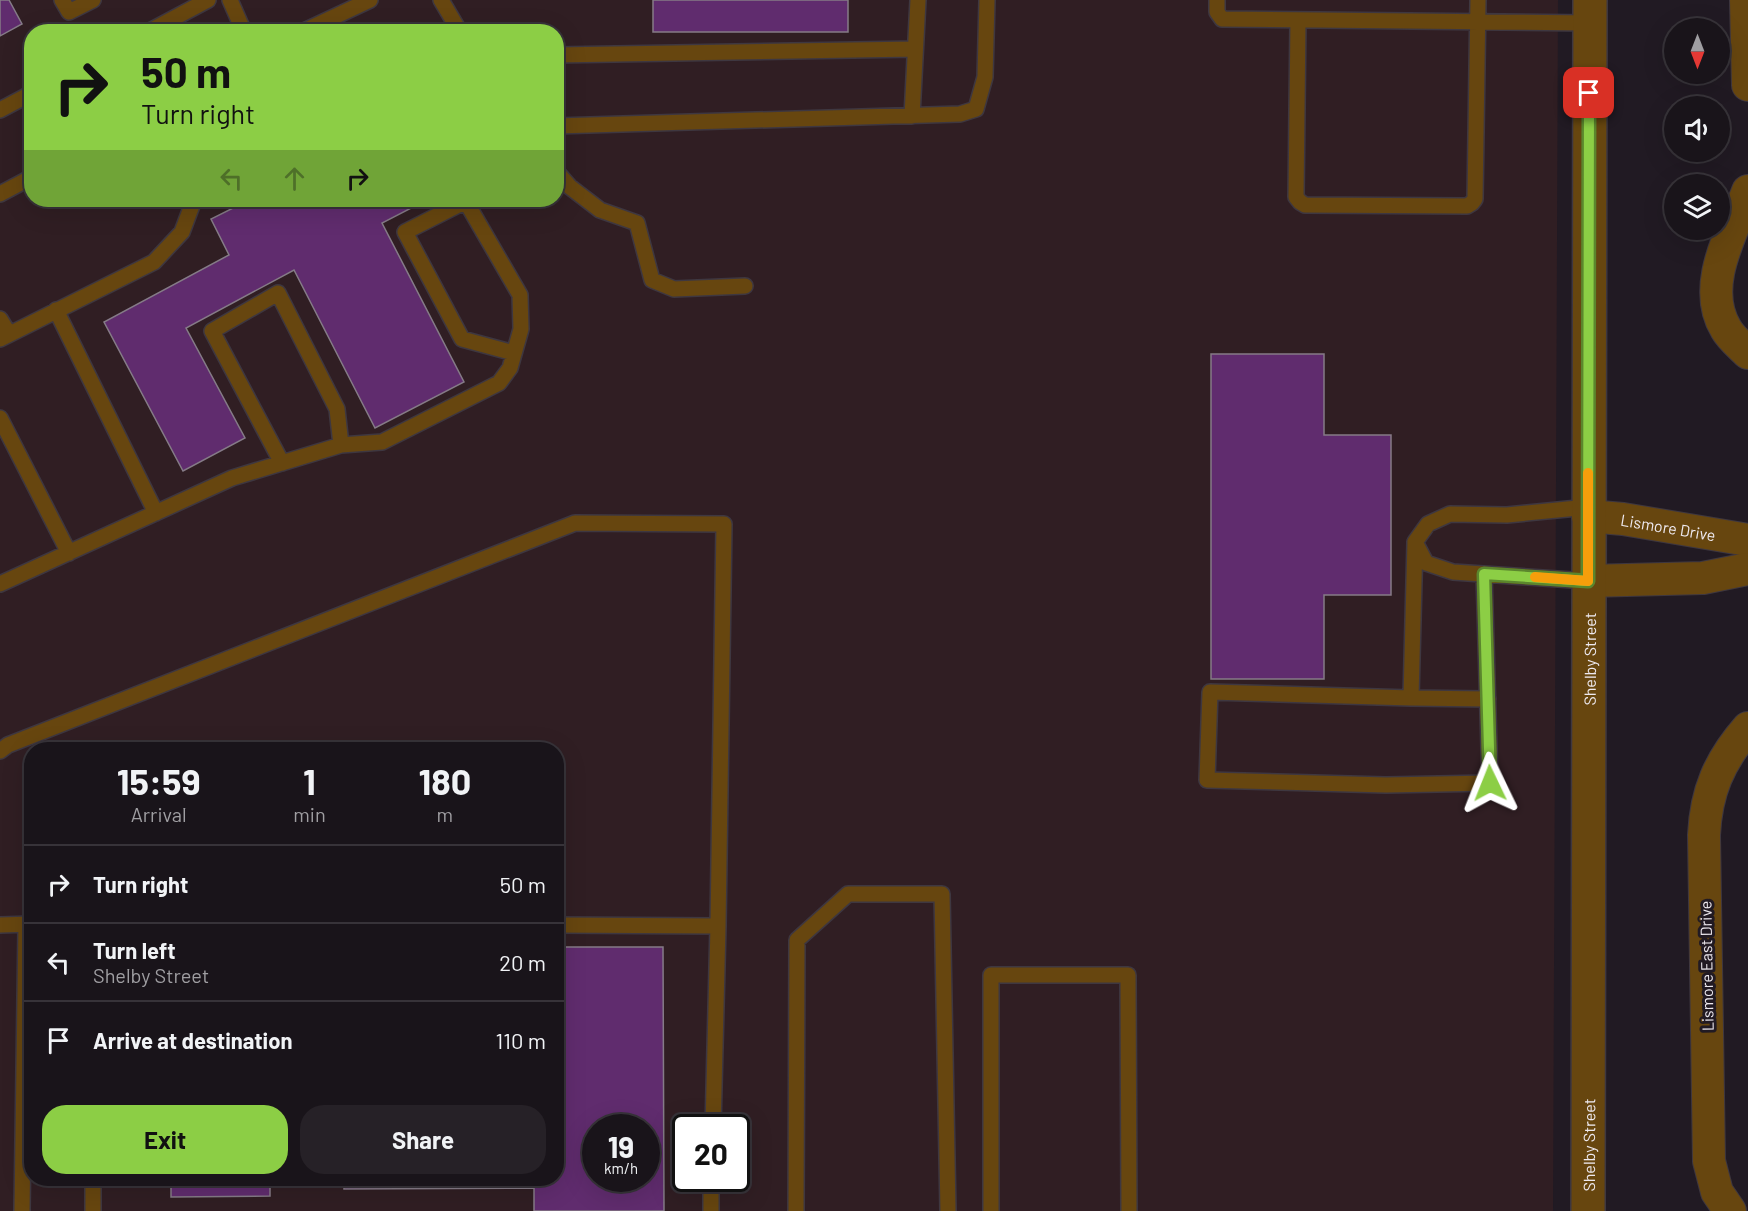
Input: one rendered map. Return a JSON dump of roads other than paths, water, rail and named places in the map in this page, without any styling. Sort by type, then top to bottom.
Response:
[{"type":"street","points":[[1746,0],[1748,85]]},
{"type":"street","name":"Shelby Street","points":[[1588,1211],[1589,12]]},
{"type":"street","points":[[1748,191],[1722,260],[1715,286],[1716,304],[1725,328],[1748,352]]},
{"type":"street","name":"Lismore Drive","points":[[1588,512],[1748,540]]},
{"type":"street","points":[[1588,581],[1703,578],[1748,569]]},
{"type":"street","name":"Lismore East Drive","points":[[1730,1211],[1717,1192],[1708,1161],[1704,836],[1707,806],[1715,780],[1728,753],[1748,728]]},
{"type":"lane","points":[[62,0],[69,12],[93,0]]},
{"type":"lane","points":[[163,24],[208,0]]},
{"type":"lane","points":[[230,0],[240,24]]},
{"type":"lane","points":[[319,24],[370,0]]},
{"type":"lane","points":[[441,0],[455,24]]},
{"type":"lane","points":[[912,116],[918,0]]},
{"type":"lane","points":[[564,126],[960,114],[976,109],[985,77],[987,0]]},
{"type":"lane","points":[[1217,0],[1217,12],[1222,19],[1478,22],[1589,12]]},
{"type":"lane","points":[[1298,20],[1296,197],[1300,202],[1305,205],[1467,206],[1475,199],[1478,0]]},
{"type":"lane","points":[[564,55],[915,49]]},
{"type":"lane","points":[[0,110],[24,97]]},
{"type":"lane","points":[[564,180],[600,210],[637,223],[652,280],[674,289],[745,286]]},
{"type":"lane","points":[[0,194],[24,181]]},
{"type":"lane","points":[[0,319],[4,337],[154,261],[182,232],[191,207]]},
{"type":"lane","points":[[452,207],[405,232],[462,339],[514,354]]},
{"type":"lane","points":[[0,584],[232,478],[341,445],[382,442],[499,384],[510,368],[521,329],[520,296],[469,207]]},
{"type":"lane","points":[[282,463],[212,331],[278,293],[337,409],[341,445]]},
{"type":"lane","points":[[56,310],[156,513]]},
{"type":"lane","points":[[0,418],[69,553]]},
{"type":"lane","points":[[1411,698],[1415,542],[1428,524],[1450,514],[1507,515],[1588,512]]},
{"type":"lane","points":[[0,751],[19,741],[575,523],[724,524],[713,1114]]},
{"type":"lane","points":[[1415,542],[1426,564],[1453,572],[1588,581]]},
{"type":"lane","points":[[1484,574],[1488,699],[1490,783],[1386,785],[1207,780],[1210,692],[1488,699]]},
{"type":"lane","points":[[796,1211],[797,940],[848,894],[942,894],[948,1211]]},
{"type":"lane","points":[[0,924],[24,924]]},
{"type":"lane","points":[[564,925],[718,926]]},
{"type":"lane","points":[[991,1211],[991,975],[1128,975],[1129,1211]]},
{"type":"lane","points":[[22,1211],[24,1129]]},
{"type":"lane","points":[[93,1186],[93,1211]]},
{"type":"lane","points":[[711,1192],[711,1211]]}]
